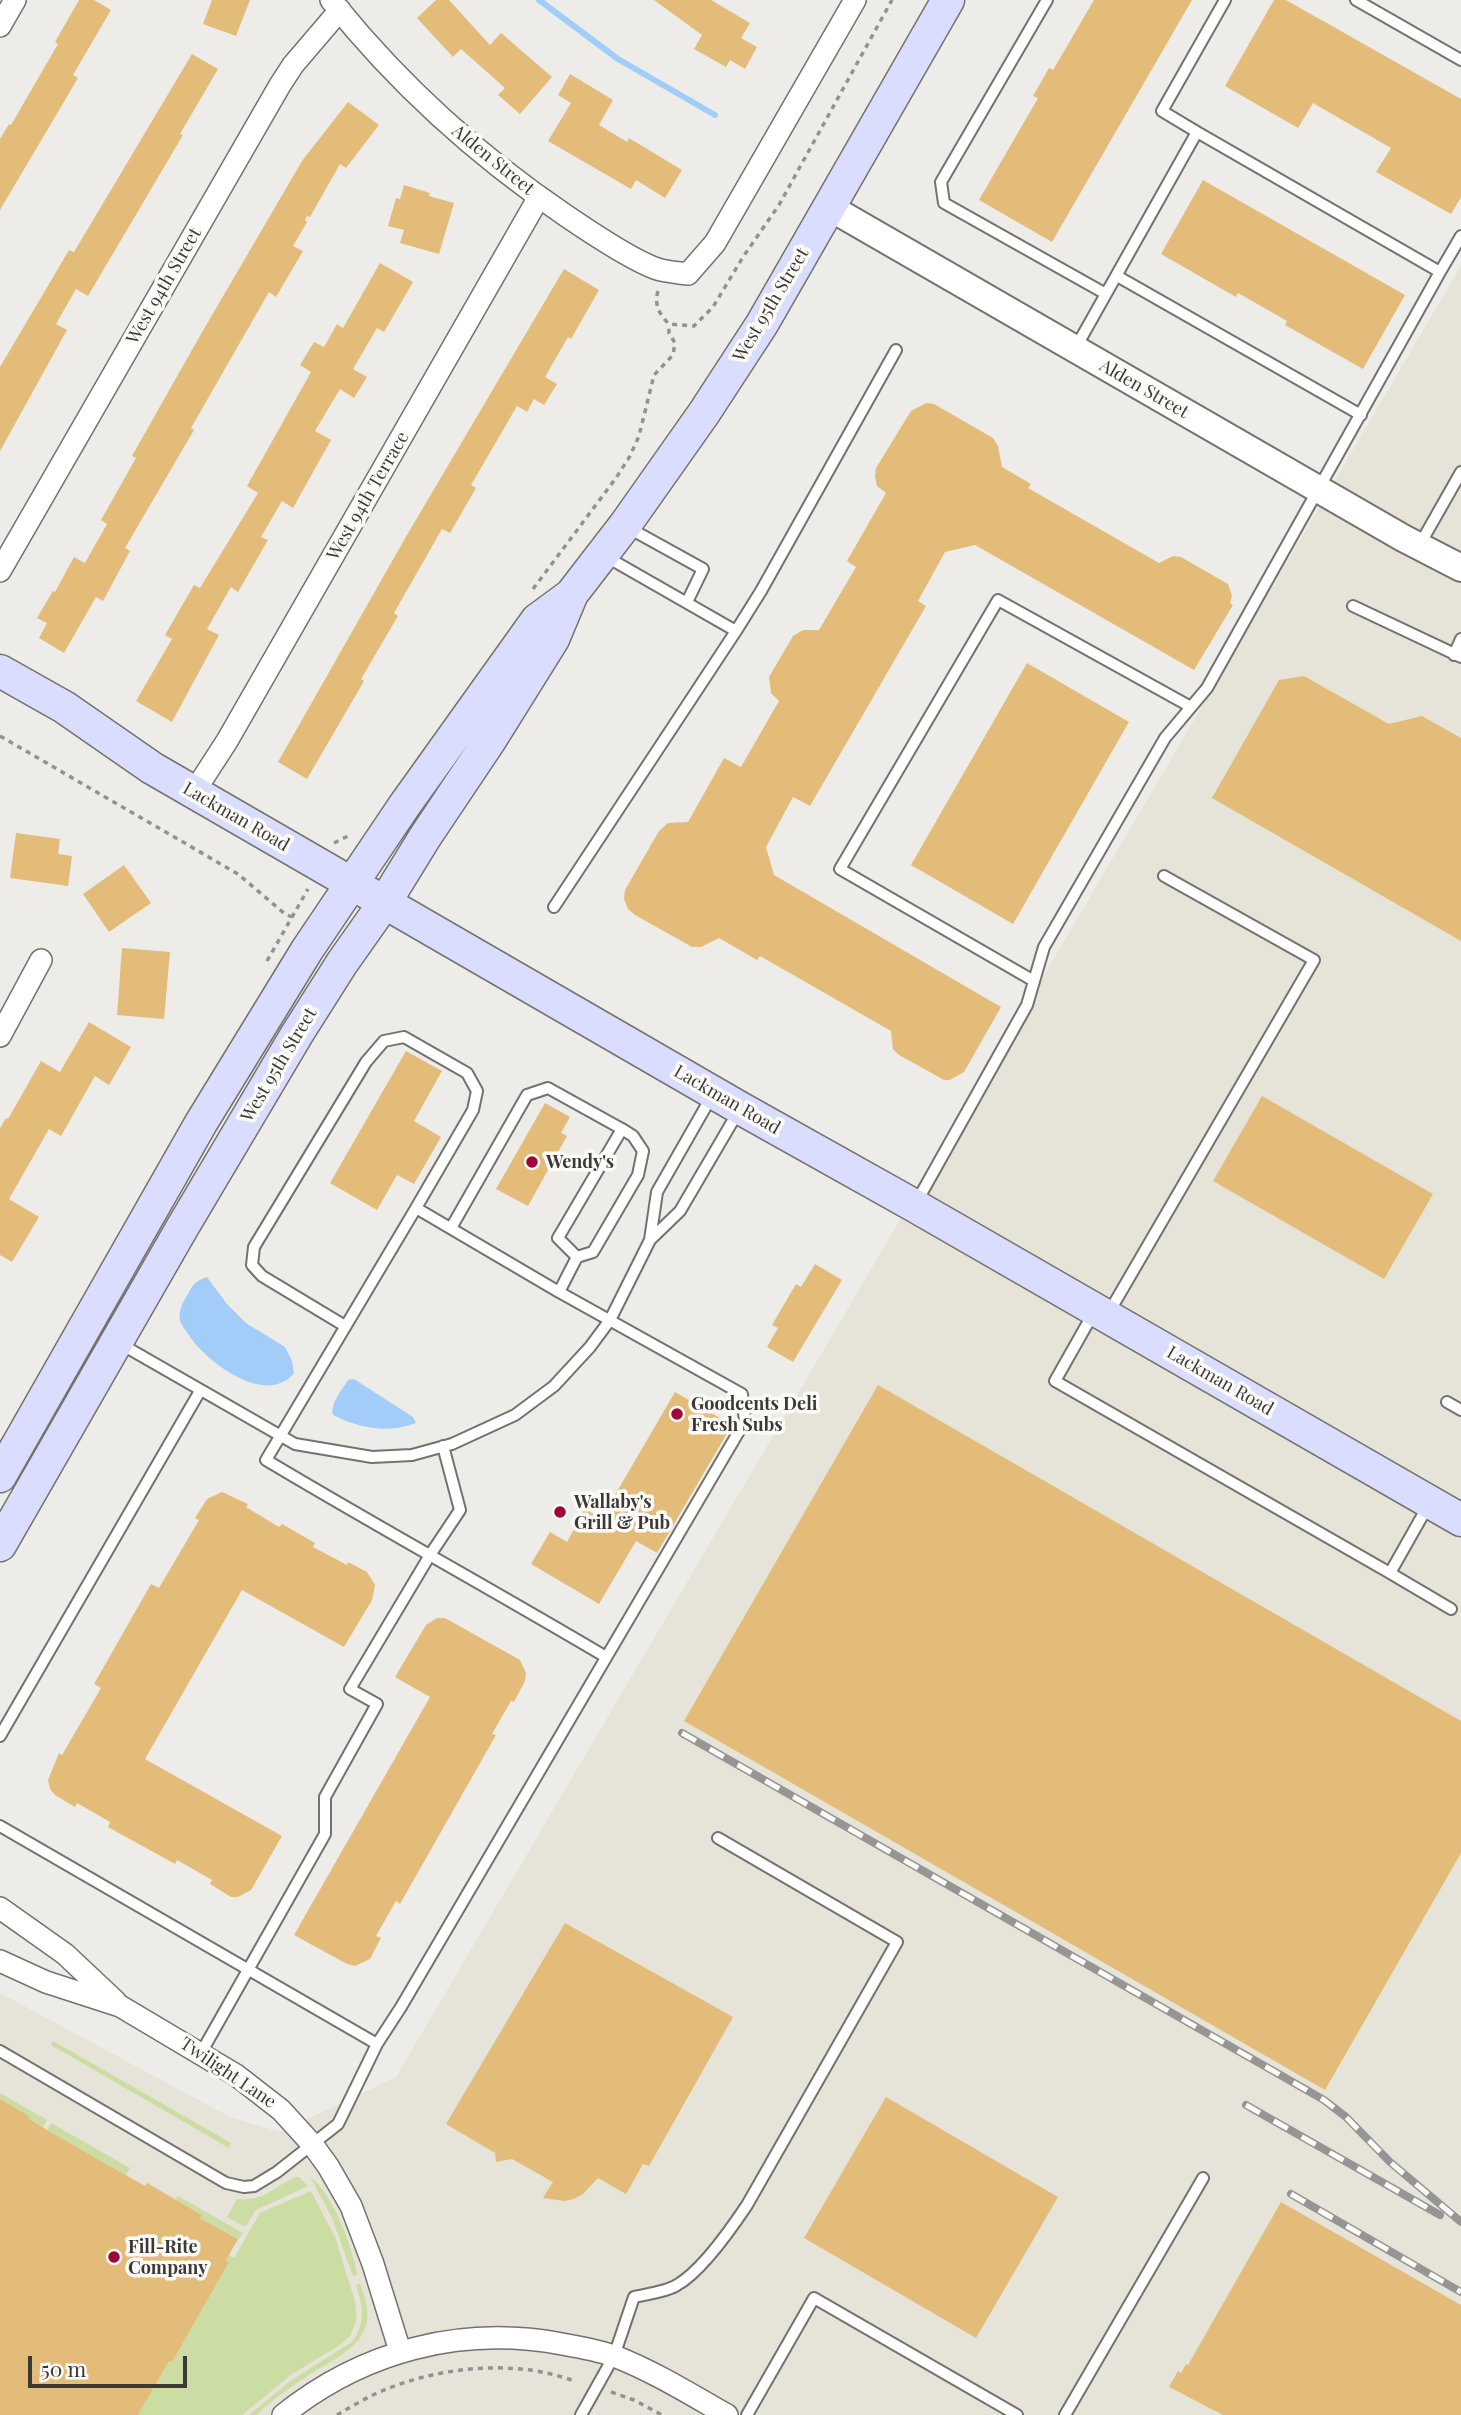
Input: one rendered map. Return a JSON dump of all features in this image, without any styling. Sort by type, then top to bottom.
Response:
[{"type":"main road","name":"West 95th Street","points":[[0,1476],[201,1124],[306,950],[537,620],[571,595],[625,526],[704,413],[762,324],[948,0]]},
{"type":"main road","name":"West 95th Street","points":[[0,1545],[297,1034],[553,639],[571,595]]},
{"type":"main road","name":"Lackman Road","points":[[0,671],[64,707],[152,768],[1461,1520]]},
{"type":"street","points":[[0,26],[15,0]]},
{"type":"street","name":"Alden Street","points":[[335,5],[380,59],[418,98],[488,159],[583,227],[659,270],[688,274],[715,243],[848,3]]},
{"type":"street","name":"West 94th Street","points":[[0,571],[280,85],[335,5]]},
{"type":"street","name":"West 94th Terrace","points":[[194,792],[227,741],[539,197]]},
{"type":"street","name":"Alden Street","points":[[829,207],[1461,568]]},
{"type":"street","points":[[0,1036],[41,960]]},
{"type":"street","name":"Twilight Lane","points":[[0,1908],[65,1954],[120,2006]]},
{"type":"street","name":"Twilight Lane","points":[[0,1961],[46,1982],[120,2006],[256,2088],[281,2110],[328,2166],[354,2215],[373,2264],[400,2351]]},
{"type":"street","points":[[284,2415],[338,2379],[400,2351],[449,2340],[511,2338],[536,2339],[592,2349],[614,2356],[727,2415]]},
{"type":"lane","points":[[1047,0],[941,183],[944,203],[1106,294]]},
{"type":"lane","points":[[1225,0],[1162,111],[1440,272]]},
{"type":"lane","points":[[1356,0],[1461,60]]},
{"type":"lane","points":[[1075,349],[1197,132]]},
{"type":"lane","points":[[915,1206],[1027,1005],[1044,947],[1165,738],[1207,688],[1461,236]]},
{"type":"lane","points":[[1117,276],[1361,415]]},
{"type":"lane","points":[[554,907],[761,591],[896,350]]},
{"type":"lane","points":[[1419,546],[1461,472]]},
{"type":"lane","points":[[625,526],[703,569],[687,602]]},
{"type":"lane","points":[[603,554],[736,631]]},
{"type":"lane","points":[[1034,981],[840,869],[998,600],[1191,707]]},
{"type":"lane","points":[[1353,606],[1458,656],[1461,639]]},
{"type":"lane","points":[[1164,876],[1314,960],[1101,1313],[1055,1381],[1451,1609]]},
{"type":"lane","points":[[345,1326],[262,1276],[252,1265],[254,1247],[366,1062],[384,1041],[404,1037],[467,1073],[477,1091],[473,1110],[266,1460],[606,1657]]},
{"type":"lane","points":[[451,1228],[527,1095],[548,1087],[622,1129],[633,1136],[643,1151],[638,1175],[593,1252],[577,1257],[559,1292]]},
{"type":"lane","points":[[117,1342],[295,1444],[372,1457],[412,1455],[443,1446],[515,1415],[554,1386],[590,1347],[610,1320],[650,1240],[657,1192],[727,1100]]},
{"type":"lane","points":[[650,1240],[680,1211],[727,1100]]},
{"type":"lane","points":[[577,1257],[558,1238],[622,1129]]},
{"type":"lane","points":[[0,2051],[235,2186],[254,2186],[277,2172],[338,2124],[377,2044],[745,1421],[743,1394],[559,1292],[416,1208]]},
{"type":"lane","points":[[0,1736],[200,1391]]},
{"type":"lane","points":[[1447,1402],[1461,1410]]},
{"type":"lane","points":[[201,2053],[325,1834],[325,1797],[377,1704],[350,1689],[460,1510],[443,1446]]},
{"type":"lane","points":[[1390,1573],[1431,1502]]},
{"type":"lane","points":[[0,1826],[377,2044]]},
{"type":"lane","points":[[581,2415],[614,2356],[634,2297],[677,2286],[705,2260],[736,2221],[897,1942],[718,1838]]},
{"type":"lane","points":[[1065,2415],[1203,2178]]},
{"type":"lane","points":[[747,2415],[814,2298],[1017,2415]]},
{"type":"path","points":[[659,270],[656,299],[659,314],[669,324],[694,326],[713,307],[779,205],[892,0]]},
{"type":"path","points":[[0,736],[238,874],[292,917]]},
{"type":"path","points":[[337,2415],[375,2394],[417,2379],[457,2372],[520,2369],[551,2372],[574,2381]]},
{"type":"path","points":[[611,2392],[663,2415]]},
{"type":"shaded area","points":[[1461,266],[1461,2415],[0,2415],[0,1993],[230,2117],[280,2132],[396,2077]]},
{"type":"green space","points":[[53,2041],[231,2143],[229,2148],[51,2045]]},
{"type":"green space","points":[[0,2093],[47,2120],[43,2127],[0,2099]]},
{"type":"green space","points":[[51,2123],[130,2168],[126,2175],[47,2130]]},
{"type":"green space","points":[[296,2177],[308,2186],[256,2210],[245,2227],[227,2217],[237,2199],[263,2196]]},
{"type":"green space","points":[[311,2178],[327,2195],[334,2208],[347,2237],[357,2275],[353,2276],[332,2218]]},
{"type":"green space","points":[[311,2191],[335,2237],[355,2301],[357,2320],[350,2336],[292,2374],[242,2415],[138,2415],[169,2361],[172,2362],[229,2262],[226,2260],[229,2255],[234,2258],[260,2213]]},
{"type":"green space","points":[[178,2196],[243,2233],[239,2239],[200,2218],[201,2214],[176,2200]]},
{"type":"green space","points":[[360,2284],[366,2302],[367,2317],[365,2330],[358,2340],[256,2415],[249,2415],[290,2381],[352,2342],[361,2321],[362,2307],[356,2285]]},
{"type":"water","points":[[207,1277],[227,1304],[246,1323],[285,1347],[294,1373],[282,1382],[268,1385],[253,1383],[222,1367],[196,1345],[181,1324],[180,1313],[193,1285]]},
{"type":"water","points":[[354,1379],[413,1417],[416,1423],[384,1429],[353,1423],[333,1415],[337,1397],[348,1380]]},
{"type":"building","points":[[79,0],[94,0],[111,10],[73,75],[78,78],[0,210],[0,139],[58,44],[55,42]]},
{"type":"building","points":[[212,0],[250,0],[236,36],[203,24]]},
{"type":"building","points":[[436,0],[449,0],[490,45],[501,33],[552,77],[520,114],[498,95],[505,88],[461,49],[453,57],[417,18]]},
{"type":"building","points":[[654,0],[711,0],[750,23],[741,38],[757,47],[745,69],[730,60],[726,67],[694,49],[702,35]]},
{"type":"building","points":[[1094,0],[1192,0],[1052,242],[979,200],[1038,98],[1033,96],[1049,68],[1053,70]]},
{"type":"building","points":[[1274,0],[1286,0],[1461,99],[1461,197],[1451,214],[1376,172],[1391,148],[1313,103],[1298,128],[1225,86]]},
{"type":"building","points":[[192,54],[218,69],[180,134],[183,135],[88,296],[76,289],[56,324],[67,330],[0,451],[0,367],[69,250],[74,252]]},
{"type":"building","points":[[570,74],[613,100],[599,125],[627,142],[629,138],[682,170],[665,198],[636,180],[631,189],[548,141],[571,103],[558,95]]},
{"type":"building","points":[[348,102],[379,125],[346,168],[340,164],[310,217],[307,216],[307,222],[293,246],[303,251],[276,297],[269,292],[191,428],[194,430],[125,548],[130,551],[103,601],[96,597],[64,653],[39,638],[47,623],[37,618],[74,557],[85,563],[107,524],[101,520],[136,458],[132,456],[201,334],[302,161]]},
{"type":"building","points":[[1203,180],[1405,295],[1363,369],[1285,325],[1287,321],[1238,293],[1236,297],[1161,254]]},
{"type":"building","points":[[404,185],[454,203],[439,254],[400,243],[404,230],[388,226],[396,198],[400,199]]},
{"type":"building","points":[[380,263],[413,282],[384,332],[377,328],[353,369],[367,377],[354,398],[340,389],[315,431],[331,440],[293,508],[282,501],[261,537],[268,540],[238,592],[231,587],[207,629],[219,635],[172,722],[136,701],[172,639],[165,635],[194,585],[200,588],[258,493],[247,486],[311,372],[300,365],[314,342],[324,347],[337,324],[343,328]]},
{"type":"building","points":[[564,269],[599,290],[545,377],[557,384],[544,405],[534,399],[527,412],[517,406],[471,485],[476,488],[450,533],[442,529],[394,613],[398,616],[361,679],[364,681],[307,779],[278,762],[407,535]]},
{"type":"building","points":[[926,403],[934,404],[993,438],[998,446],[1002,467],[1031,484],[1028,488],[1159,563],[1173,556],[1181,557],[1228,584],[1232,596],[1230,603],[1233,605],[1194,670],[975,545],[945,552],[918,601],[926,606],[810,806],[793,797],[766,847],[774,875],[1001,1007],[964,1072],[950,1080],[944,1080],[899,1055],[893,1049],[891,1031],[760,956],[757,960],[719,938],[701,947],[692,947],[635,915],[628,909],[624,899],[625,890],[659,831],[668,823],[688,822],[724,758],[741,767],[779,701],[771,693],[769,677],[793,636],[803,630],[819,630],[856,567],[847,561],[886,493],[877,486],[876,468],[911,411]]},
{"type":"building","points":[[1027,663],[1129,722],[1013,924],[911,865]]},
{"type":"building","points":[[1304,676],[1389,724],[1422,716],[1461,738],[1461,941],[1212,798],[1279,680]]},
{"type":"building","points":[[16,833],[60,839],[58,854],[72,856],[68,886],[10,878]]},
{"type":"building","points":[[124,865],[151,903],[109,932],[83,894]]},
{"type":"building","points":[[122,948],[170,952],[164,1019],[117,1015]]},
{"type":"building","points":[[89,1022],[131,1047],[109,1085],[95,1076],[61,1136],[49,1129],[9,1199],[39,1217],[12,1262],[0,1255],[0,1128],[6,1118],[8,1119],[41,1061],[60,1072]]},
{"type":"building","points":[[406,1051],[442,1071],[414,1121],[441,1137],[414,1184],[397,1175],[377,1210],[330,1183]]},
{"type":"building","points":[[1262,1096],[1433,1194],[1384,1279],[1213,1181]]},
{"type":"building","name":"Wendy's","points":[[545,1103],[570,1117],[561,1133],[567,1136],[528,1206],[496,1189]]},
{"type":"building","points":[[815,1264],[842,1280],[793,1362],[767,1347],[778,1328],[772,1325],[796,1284],[801,1287]]},
{"type":"building","points":[[878,1385],[1461,1721],[1461,1853],[1325,2090],[684,1721]]},
{"type":"building","points":[[675,1392],[732,1425],[657,1553],[636,1541],[599,1604],[531,1564],[550,1532],[567,1542],[585,1509],[601,1519]]},
{"type":"building","points":[[222,1492],[248,1504],[246,1507],[279,1527],[282,1524],[315,1543],[313,1547],[367,1572],[375,1585],[372,1600],[344,1647],[242,1590],[145,1759],[282,1836],[251,1890],[238,1897],[231,1897],[210,1884],[212,1880],[177,1860],[175,1864],[108,1827],[110,1822],[77,1803],[75,1807],[55,1795],[48,1780],[59,1753],[62,1755],[101,1688],[94,1684],[151,1584],[159,1588],[199,1520],[195,1518],[207,1499]]},
{"type":"building","points":[[437,1618],[445,1618],[520,1660],[526,1673],[525,1681],[492,1734],[496,1735],[400,1904],[396,1901],[376,1936],[381,1938],[370,1959],[355,1966],[294,1935],[430,1697],[395,1677],[426,1625]]},
{"type":"building","points":[[565,1923],[733,2017],[649,2166],[643,2164],[626,2194],[598,2178],[583,2194],[564,2201],[543,2198],[553,2182],[512,2159],[496,2162],[495,2153],[446,2124]]},
{"type":"building","points":[[886,2097],[1058,2197],[976,2338],[804,2238]]},
{"type":"building","name":"Fill-Rite Company","points":[[0,2099],[47,2130],[145,2186],[147,2183],[238,2239],[226,2260],[229,2262],[172,2362],[169,2361],[138,2415],[0,2415]]},
{"type":"building","points":[[1281,2202],[1461,2305],[1461,2415],[1223,2415],[1169,2387],[1178,2371],[1181,2373],[1186,2364],[1188,2365]]},
{"type":"waterway","points":[[539,0],[618,59],[715,115]]},
{"type":"railway","points":[[682,1733],[1324,2100],[1346,2117],[1390,2162],[1461,2222]]},
{"type":"railway","points":[[1246,2105],[1440,2215]]},
{"type":"railway","points":[[1291,2194],[1461,2292]]},
{"type":"place","name":"Wendy's","points":[[532,1162]]},
{"type":"place","name":"Goodcents Deli Fresh Subs","points":[[677,1414]]},
{"type":"place","name":"Wallaby's Grill & Pub","points":[[560,1512]]},
{"type":"place","name":"Fill-Rite Company","points":[[114,2257]]}]
